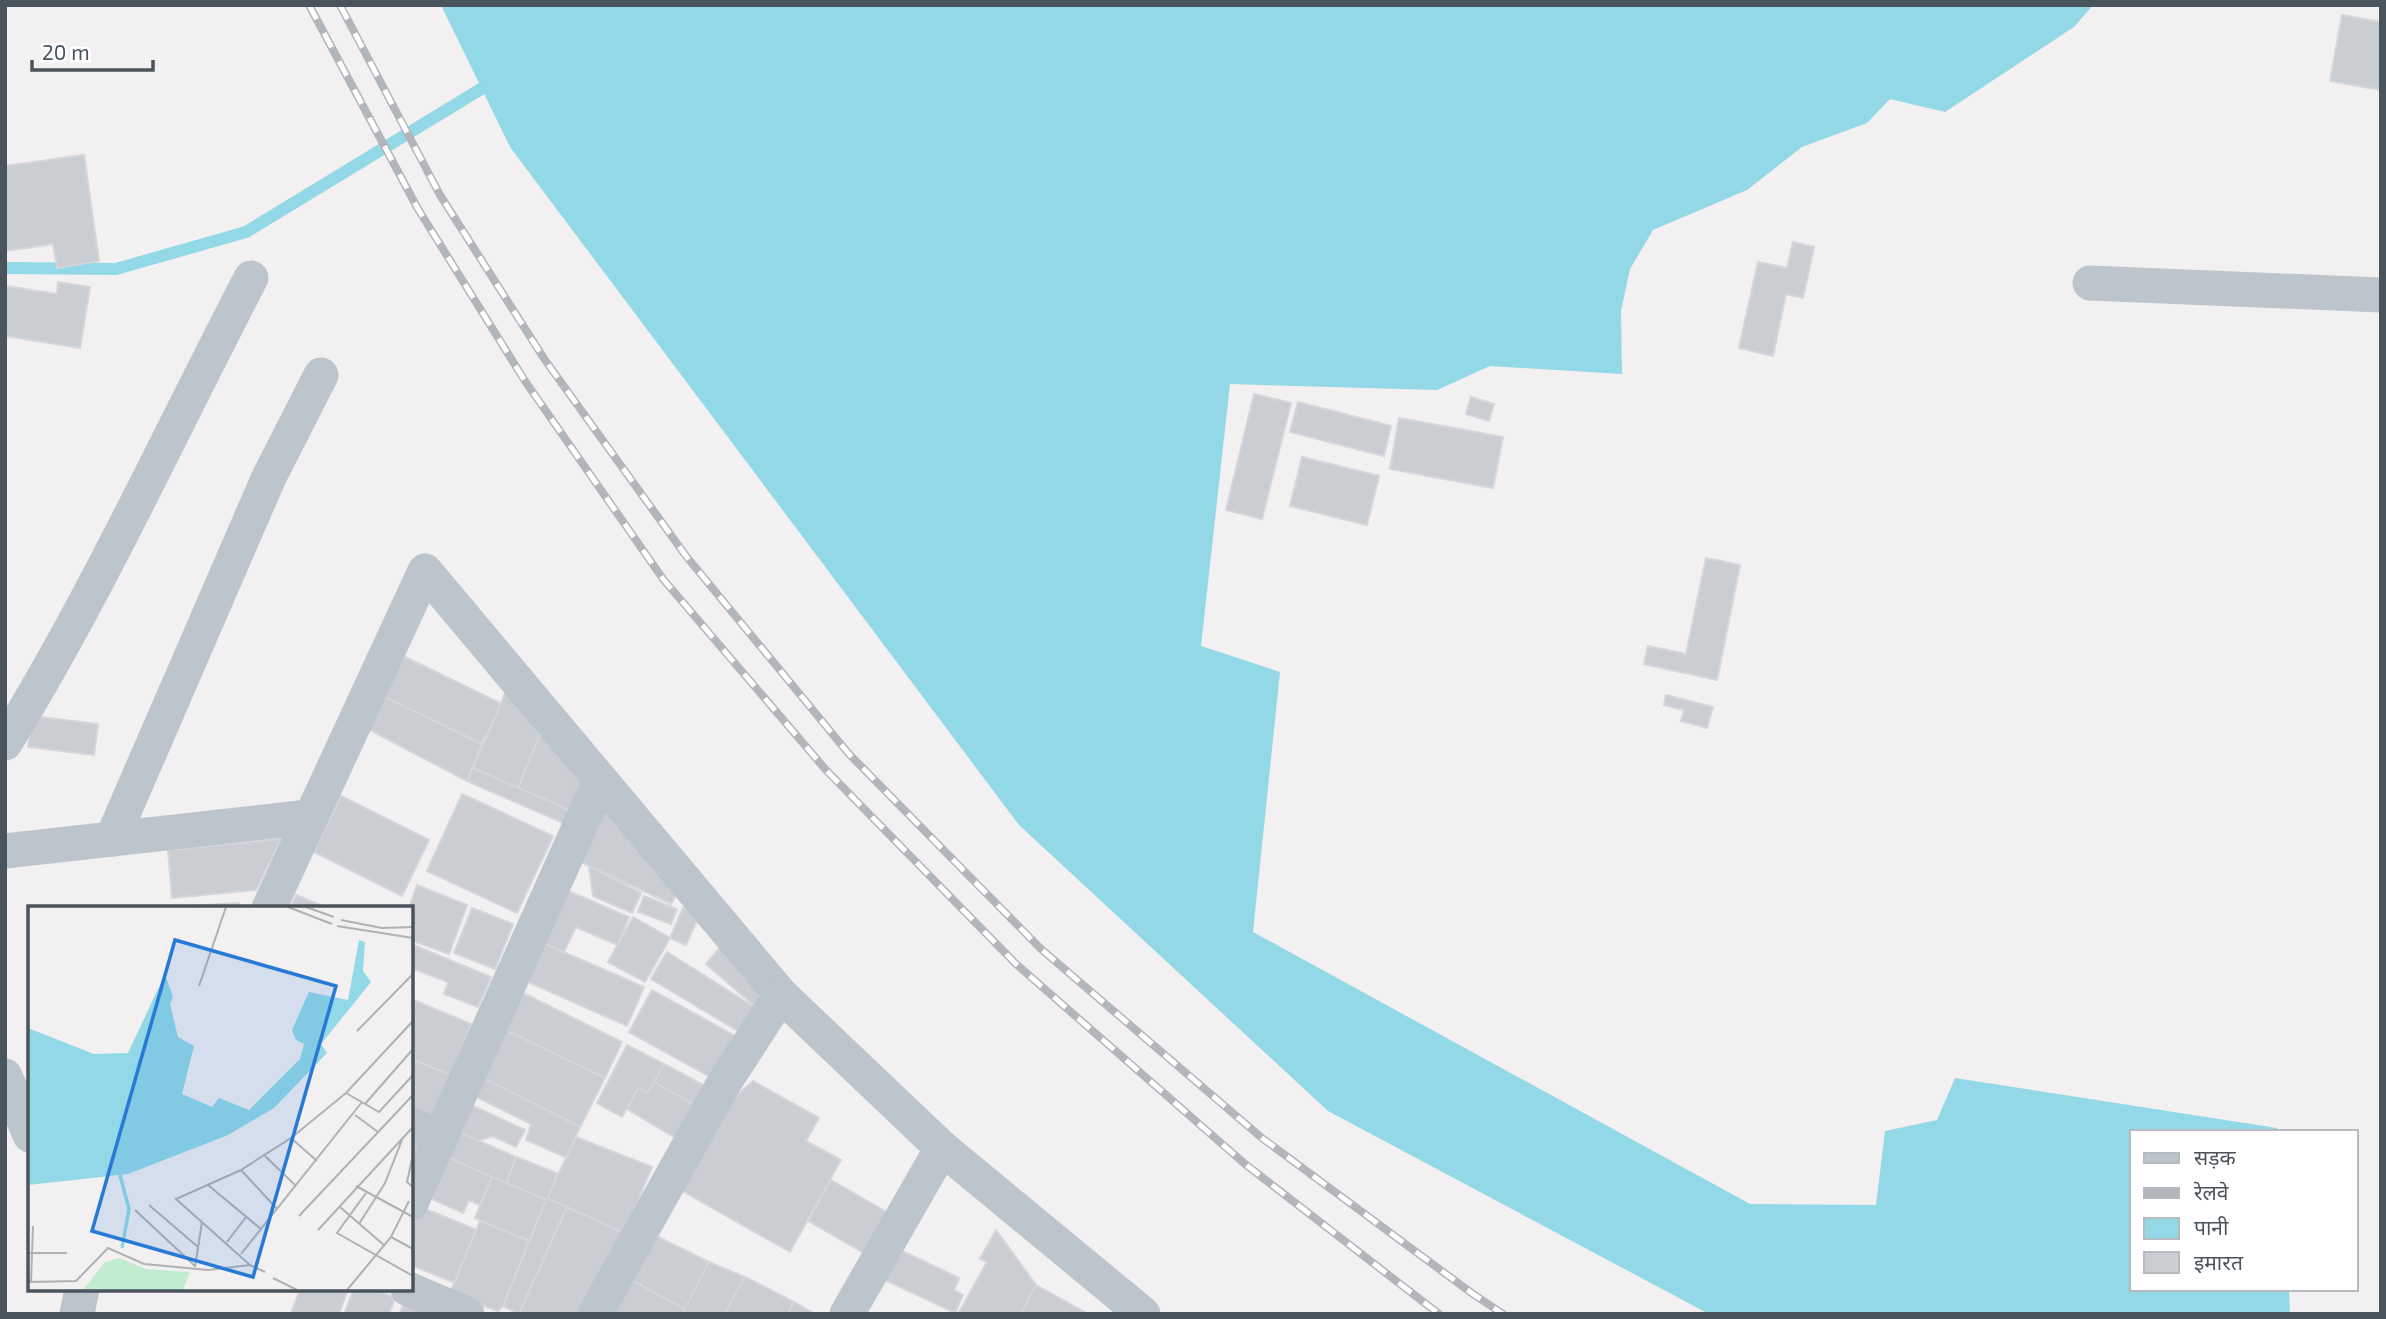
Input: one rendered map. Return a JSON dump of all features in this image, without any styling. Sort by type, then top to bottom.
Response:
[{"type":"street","points":[[5,743],[96,581],[251,278]]},
{"type":"street","points":[[2090,283],[2381,295]]},
{"type":"street","points":[[112,839],[269,477],[321,375]]},
{"type":"street","points":[[270,906],[425,571],[781,995],[942,1148],[1136,1312]]},
{"type":"street","points":[[413,1193],[426,1130],[600,781]]},
{"type":"street","points":[[5,851],[309,817]]},
{"type":"street","points":[[595,1314],[724,1083],[781,995]]},
{"type":"street","points":[[5,1076],[28,1130]]},
{"type":"street","points":[[847,1314],[942,1148]]},
{"type":"street","points":[[77,1314],[82,1291]]},
{"type":"street","points":[[413,1291],[467,1314]]},
{"type":"water","points":[[441,5],[2093,5],[2074,27],[1945,112],[1890,99],[1867,123],[1802,147],[1747,190],[1653,230],[1630,269],[1621,311],[1622,374],[1490,366],[1437,390],[1230,384],[1201,646],[1280,672],[1253,932],[1750,1204],[1876,1205],[1885,1131],[1937,1120],[1955,1078],[2277,1128],[2130,1130],[2130,1291],[2289,1291],[2290,1314],[1709,1314],[1328,1111],[1019,825],[510,147]]},
{"type":"building","points":[[2342,15],[2381,22],[2381,90],[2330,81]]},
{"type":"building","points":[[84,155],[99,261],[57,268],[53,244],[5,251],[5,166]]},
{"type":"building","points":[[1793,242],[1814,247],[1803,298],[1786,294],[1773,356],[1739,348],[1758,262],[1787,268]]},
{"type":"building","points":[[58,282],[90,287],[80,348],[5,336],[5,286],[57,294]]},
{"type":"building","points":[[1254,394],[1291,403],[1262,519],[1226,510]]},
{"type":"building","points":[[1471,397],[1494,404],[1489,421],[1466,414]]},
{"type":"building","points":[[1298,402],[1391,426],[1384,456],[1290,432]]},
{"type":"building","points":[[1399,418],[1503,437],[1493,488],[1390,469]]},
{"type":"building","points":[[1302,457],[1379,476],[1367,525],[1290,506]]},
{"type":"building","points":[[1706,558],[1740,565],[1717,680],[1644,664],[1648,646],[1686,654]]},
{"type":"building","points":[[403,656],[502,704],[482,744],[383,696]]},
{"type":"building","points":[[511,680],[542,730],[518,788],[473,768]]},
{"type":"building","points":[[1666,695],[1713,707],[1707,728],[1681,721],[1684,710],[1664,705]]},
{"type":"building","points":[[383,696],[482,744],[467,781],[368,729]]},
{"type":"building","points":[[32,716],[98,724],[94,755],[28,747]]},
{"type":"building","points":[[542,730],[591,780],[569,810],[518,788]]},
{"type":"building","points":[[473,768],[569,810],[563,823],[467,781]]},
{"type":"building","points":[[462,794],[553,836],[517,913],[427,871]]},
{"type":"building","points":[[341,796],[429,840],[402,896],[314,852]]},
{"type":"building","points":[[607,806],[678,891],[671,904],[581,862]]},
{"type":"building","points":[[281,839],[256,890],[172,898],[168,850]]},
{"type":"building","points":[[589,866],[641,893],[632,913],[593,896]]},
{"type":"building","points":[[417,885],[467,905],[449,954],[413,941],[413,906],[410,906]]},
{"type":"building","points":[[568,891],[629,917],[617,945],[576,927],[564,952],[545,944]]},
{"type":"building","points":[[296,895],[322,906],[291,906]]},
{"type":"building","points":[[644,896],[677,909],[671,924],[638,912]]},
{"type":"building","points":[[239,903],[239,906],[190,906]]},
{"type":"building","points":[[472,908],[513,924],[495,969],[454,953]]},
{"type":"building","points":[[683,908],[699,916],[686,945],[670,938]]},
{"type":"building","points":[[633,917],[670,938],[645,982],[608,962]]},
{"type":"building","points":[[545,944],[644,987],[627,1026],[528,982]]},
{"type":"building","points":[[413,945],[491,977],[478,1007],[444,994],[448,982],[413,969]]},
{"type":"building","points":[[722,945],[775,990],[759,1010],[706,964]]},
{"type":"building","points":[[667,952],[759,1010],[743,1034],[651,979]]},
{"type":"building","points":[[652,990],[735,1036],[712,1078],[629,1032]]},
{"type":"building","points":[[521,992],[622,1042],[605,1078],[503,1029]]},
{"type":"building","points":[[413,1000],[471,1024],[451,1075],[413,1060]]},
{"type":"building","points":[[503,1029],[605,1078],[580,1127],[481,1077]]},
{"type":"building","points":[[627,1045],[664,1064],[648,1093],[638,1088],[622,1117],[597,1103]]},
{"type":"building","points":[[413,1060],[451,1075],[430,1125],[413,1117]]},
{"type":"building","points":[[664,1064],[705,1086],[694,1105],[654,1082]]},
{"type":"building","points":[[481,1077],[580,1127],[567,1158],[526,1140],[531,1124],[474,1096]]},
{"type":"building","points":[[753,1081],[819,1118],[806,1141],[841,1160],[790,1252],[679,1189],[726,1105]]},
{"type":"building","points":[[654,1082],[694,1105],[676,1138],[627,1109],[638,1088],[648,1093]]},
{"type":"building","points":[[467,1103],[525,1130],[516,1147],[492,1136],[478,1141],[454,1130]]},
{"type":"building","points":[[454,1130],[516,1157],[506,1184],[440,1154]]},
{"type":"building","points":[[576,1137],[652,1167],[624,1233],[547,1198]]},
{"type":"building","points":[[413,1145],[422,1148],[413,1170]]},
{"type":"building","points":[[440,1154],[492,1177],[480,1205],[469,1200],[463,1213],[423,1195]]},
{"type":"building","points":[[516,1157],[557,1173],[547,1200],[506,1184]]},
{"type":"building","points":[[492,1177],[547,1200],[529,1241],[475,1218]]},
{"type":"building","points":[[831,1180],[892,1215],[869,1256],[808,1221]]},
{"type":"building","points":[[547,1198],[567,1207],[519,1314],[503,1306]]},
{"type":"building","points":[[418,1206],[477,1230],[455,1283],[413,1266],[413,1217]]},
{"type":"building","points":[[567,1207],[624,1233],[588,1314],[519,1314]]},
{"type":"building","points":[[480,1221],[529,1241],[503,1306],[498,1311],[482,1305],[479,1310],[451,1291]]},
{"type":"building","points":[[996,1230],[1036,1285],[1021,1314],[958,1314],[987,1262],[980,1259]]},
{"type":"building","points":[[650,1233],[709,1262],[685,1309],[627,1278]]},
{"type":"building","points":[[898,1249],[959,1278],[954,1290],[963,1295],[955,1313],[883,1279]]},
{"type":"building","points":[[709,1262],[745,1277],[725,1314],[682,1314]]},
{"type":"building","points":[[745,1277],[794,1302],[788,1314],[725,1314]]},
{"type":"building","points":[[627,1278],[685,1309],[682,1314],[609,1314]]},
{"type":"building","points":[[1036,1285],[1088,1314],[1021,1314]]},
{"type":"building","points":[[299,1291],[347,1291],[339,1314],[291,1314]]},
{"type":"building","points":[[353,1291],[379,1291],[395,1298],[389,1314],[344,1314]]},
{"type":"building","points":[[794,1302],[815,1314],[788,1314]]},
{"type":"building","points":[[403,1305],[430,1314],[400,1314]]},
{"type":"waterway","points":[[5,268],[116,269],[246,232],[481,89]]},
{"type":"railway","points":[[309,5],[418,209],[525,381],[663,579],[826,770],[1016,964],[1245,1164],[1439,1314]]},
{"type":"railway","points":[[340,5],[440,195],[545,360],[686,556],[849,754],[1041,949],[1262,1138],[1503,1314]]}]
